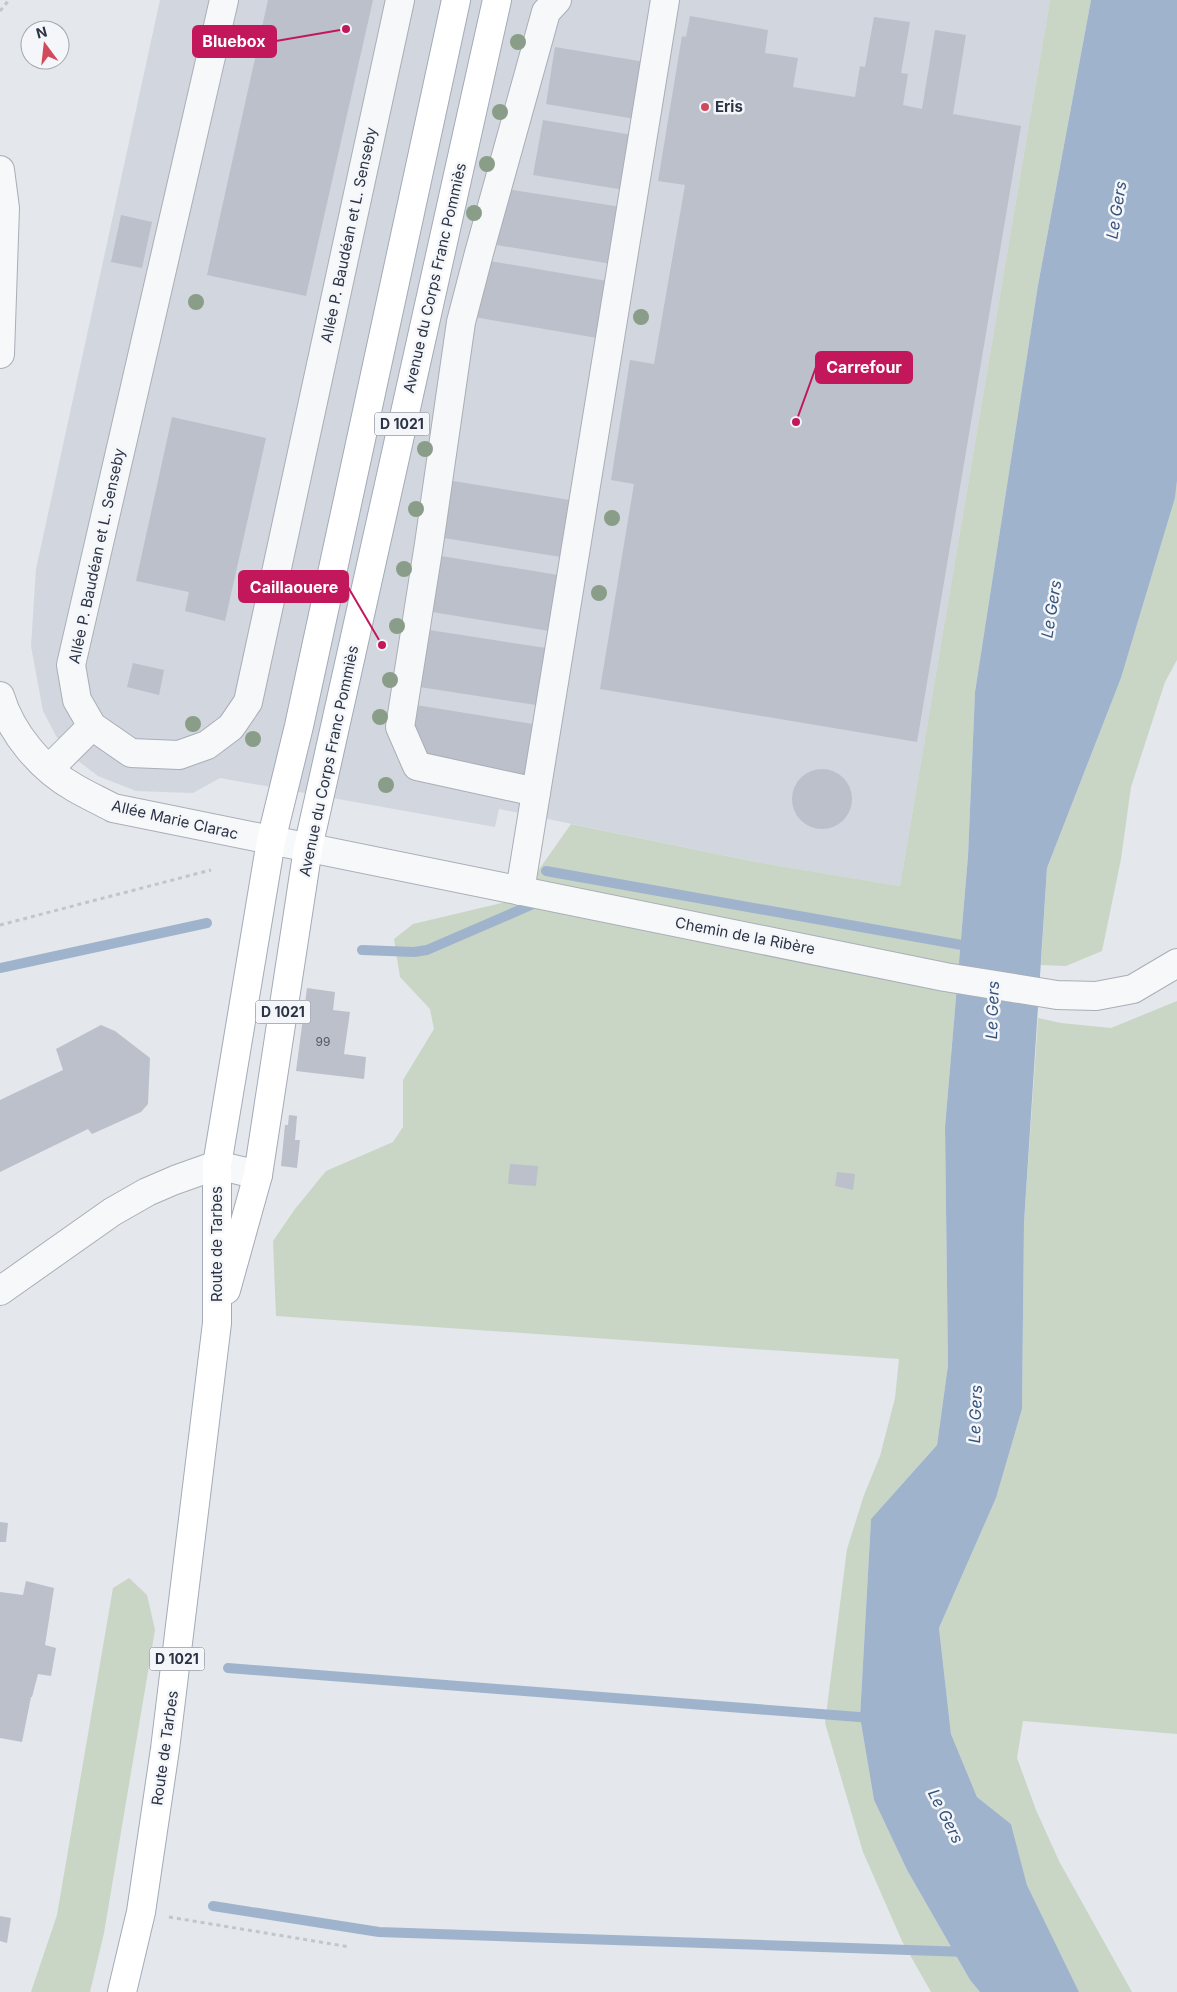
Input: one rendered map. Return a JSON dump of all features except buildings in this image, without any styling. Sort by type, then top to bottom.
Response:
[{"type":"main road","name":"D 1021","points":[[217,1165],[271,841],[303,707],[456,0]]},
{"type":"main road","name":"Avenue du Corps Franc Pommiès","points":[[258,1175],[308,848],[497,0]]},
{"type":"main road","name":"Route de Tarbes","points":[[122,1992],[141,1912],[181,1630],[217,1323],[217,1165]]},
{"type":"main road","name":"Route de Tarbes","points":[[217,1323],[258,1175]]},
{"type":"street","name":"Allée P. Baudéan et L. Senseby","points":[[224,0],[71,665],[77,700],[92,726],[131,752],[179,756],[207,745],[231,727],[248,702],[400,0]]},
{"type":"street","points":[[536,792],[417,766],[400,727],[461,322],[546,12],[556,0]]},
{"type":"street","points":[[520,891],[665,0]]},
{"type":"street","points":[[0,170],[5,208],[0,354]]},
{"type":"street","name":"Allée Marie Clarac","points":[[0,696],[3,707],[22,741],[49,769],[73,788],[113,808],[308,848]]},
{"type":"street","points":[[49,769],[92,726]]},
{"type":"street","name":"Chemin de la Ribère","points":[[308,848],[944,977],[1058,995],[1096,996],[1133,989],[1177,963]]},
{"type":"street","points":[[0,1291],[112,1212],[146,1192],[217,1165],[258,1175]]},
{"type":"path","points":[[0,10],[9,0]]},
{"type":"path","points":[[0,925],[211,870]]},
{"type":"path","points":[[141,1912],[350,1947]]},
{"type":"shaded area","points":[[160,0],[1050,0],[900,886],[756,862],[499,809],[495,827],[220,778],[193,793],[136,791],[98,776],[77,760],[56,736],[43,711],[31,646],[36,569]]},
{"type":"green space","points":[[1050,0],[1091,0],[1038,285],[975,692],[968,856],[945,1127],[948,1365],[937,1445],[871,1519],[860,1717],[874,1800],[907,1870],[970,1980],[980,1992],[931,1992],[902,1941],[863,1852],[825,1723],[847,1549],[864,1495],[880,1456],[895,1398],[899,1359],[276,1316],[273,1241],[295,1209],[326,1171],[393,1142],[403,1127],[403,1080],[434,1029],[430,1009],[400,977],[394,939],[413,924],[510,901],[533,878],[571,824],[756,862],[900,886]]},
{"type":"green space","points":[[1177,481],[1177,660],[1165,682],[1131,787],[1121,859],[1102,951],[1066,966],[1041,965],[1047,868],[1121,678],[1175,498]]},
{"type":"green space","points":[[1177,1001],[1177,1734],[1023,1721],[1017,1758],[1036,1810],[1059,1861],[1132,1992],[1079,1992],[1027,1885],[1011,1824],[977,1797],[951,1734],[939,1628],[996,1498],[1022,1409],[1024,1223],[1038,1018],[1061,1023],[1111,1028]]},
{"type":"green space","points":[[129,1578],[147,1595],[155,1630],[104,1933],[90,1992],[31,1992],[57,1915],[113,1588]]},
{"type":"water","name":"Le Gers","points":[[1091,0],[1177,0],[1177,481],[1175,498],[1121,678],[1047,868],[1024,1223],[1022,1409],[996,1498],[939,1628],[951,1734],[977,1797],[1011,1824],[1027,1885],[1079,1992],[980,1992],[970,1980],[907,1870],[874,1800],[860,1717],[871,1519],[937,1445],[948,1365],[945,1127],[968,856],[975,692],[1038,285]]},
{"type":"waterway","points":[[546,871],[973,947]]},
{"type":"waterway","points":[[362,950],[414,952],[427,950],[531,905]]},
{"type":"waterway","points":[[0,968],[207,923]]},
{"type":"waterway","points":[[228,1668],[872,1718]]},
{"type":"waterway","points":[[213,1906],[379,1932],[967,1952]]},
{"type":"place","name":"Bluebox","points":[[346,29]]},
{"type":"place","name":"Eris","points":[[705,107]]},
{"type":"place","name":"Carrefour","points":[[796,422]]},
{"type":"place","name":"Caillaouere","points":[[382,645]]}]
